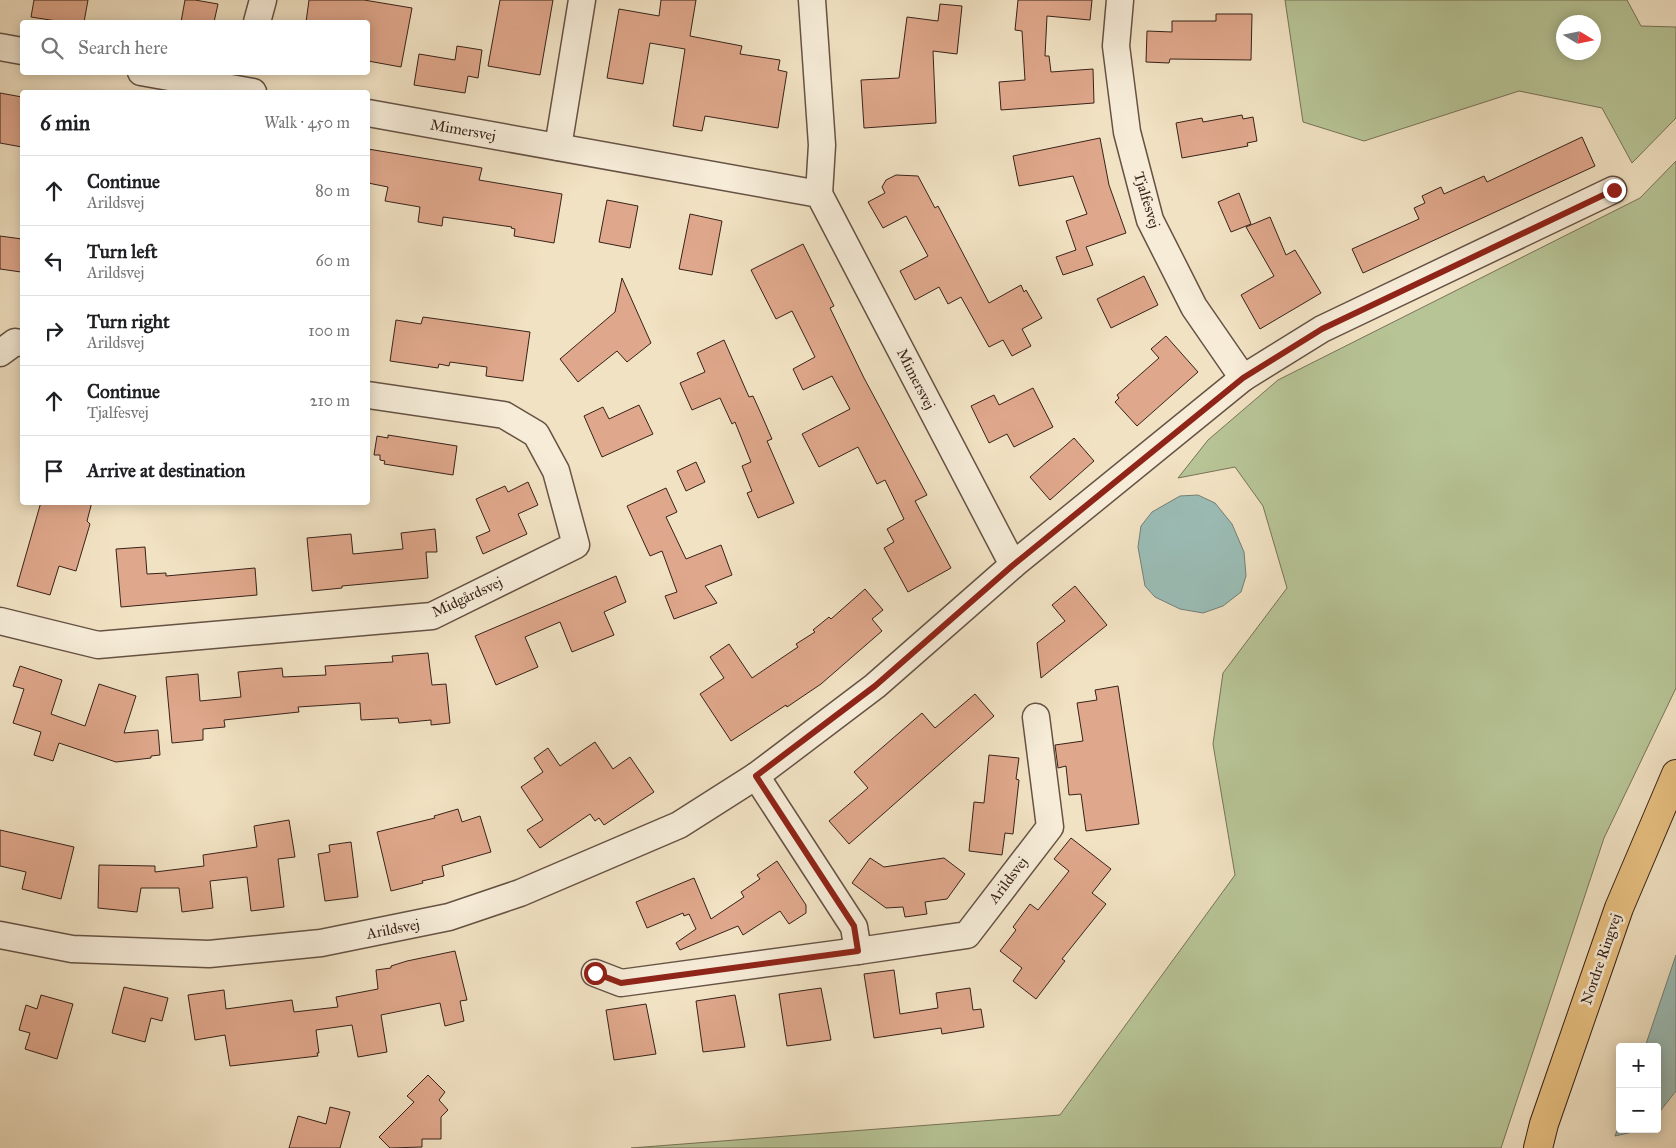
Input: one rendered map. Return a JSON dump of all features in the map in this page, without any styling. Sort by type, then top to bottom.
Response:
[{"type":"main road","name":"Nordre Ringvej","points":[[1538,1148],[1544,1124],[1619,908],[1676,774]]},
{"type":"street","points":[[258,20],[263,0]]},
{"type":"street","points":[[558,147],[582,0]]},
{"type":"street","points":[[812,0],[822,145],[819,194]]},
{"type":"street","name":"Tjalfesvej","points":[[1120,0],[1116,46],[1127,132],[1150,220],[1194,307],[1243,378]]},
{"type":"street","points":[[0,47],[20,51]]},
{"type":"street","points":[[165,75],[246,85]]},
{"type":"street","name":"Mimersvej","points":[[370,113],[819,194],[1012,566]]},
{"type":"street","points":[[1012,566],[1243,378],[1322,329],[1614,190]]},
{"type":"street","points":[[0,353],[15,342],[20,343]]},
{"type":"street","name":"Midgårdsvej","points":[[0,621],[98,645],[432,616],[576,545],[556,471],[536,434],[504,414],[370,395]]},
{"type":"street","name":"Arildsvej","points":[[0,935],[72,949],[209,954],[321,943],[449,918],[520,894],[679,825],[756,776],[875,686],[1012,566]]},
{"type":"street","name":"Arildsvej","points":[[595,973],[621,983],[967,935],[1050,826],[1036,716]]},
{"type":"street","points":[[756,776],[854,926],[858,951]]},
{"type":"green space","points":[[1285,0],[1627,0],[1641,26],[1676,27],[1676,118],[1632,163],[1602,108],[1519,91],[1364,141],[1303,122]]},
{"type":"green space","points":[[1676,161],[1676,688],[1604,838],[1501,1148],[631,1148],[1060,1115],[1235,875],[1213,744],[1223,673],[1287,588],[1263,506],[1235,467],[1178,478],[1208,440],[1278,380],[1640,198]]},
{"type":"water","points":[[1198,495],[1215,503],[1232,524],[1244,552],[1246,576],[1241,592],[1223,606],[1203,613],[1180,609],[1155,597],[1145,586],[1138,547],[1141,526],[1152,512],[1180,496]]},
{"type":"water","points":[[1676,955],[1676,1091],[1661,1110],[1661,1043],[1646,1043]]},
{"type":"water","points":[[1616,1133],[1628,1133],[1615,1136]]},
{"type":"building","points":[[34,0],[88,0],[84,20],[50,20],[31,17]]},
{"type":"building","points":[[185,0],[218,4],[214,20],[181,20]]},
{"type":"building","points":[[309,0],[364,0],[412,8],[401,67],[370,61],[370,20],[306,20]]},
{"type":"building","points":[[500,0],[553,0],[540,75],[488,66]]},
{"type":"building","points":[[661,0],[696,0],[690,36],[742,46],[740,54],[780,60],[778,70],[787,72],[778,128],[705,116],[702,131],[673,126],[685,49],[650,43],[643,84],[607,78],[619,9],[659,16]]},
{"type":"building","points":[[1018,0],[1092,0],[1090,20],[1047,16],[1045,56],[1049,56],[1051,72],[1093,69],[1094,103],[1001,110],[999,82],[1025,80],[1022,31],[1015,30]]},
{"type":"building","points":[[940,4],[962,6],[957,54],[933,51],[936,123],[864,128],[861,80],[899,78],[907,17],[938,21]]},
{"type":"building","points":[[1216,14],[1252,14],[1251,60],[1170,59],[1169,63],[1146,62],[1147,31],[1172,32],[1172,21],[1216,21]]},
{"type":"building","points":[[457,46],[482,50],[478,78],[468,76],[465,93],[414,85],[419,54],[455,60]]},
{"type":"building","points":[[0,93],[20,97],[20,147],[0,143]]},
{"type":"building","points":[[1242,115],[1243,119],[1253,117],[1257,141],[1247,143],[1248,146],[1182,158],[1176,123],[1202,118],[1203,122]]},
{"type":"building","points":[[1582,137],[1595,166],[1363,273],[1352,249],[1419,219],[1414,208],[1425,203],[1422,196],[1441,187],[1444,194],[1484,176],[1487,182]]},
{"type":"building","points":[[1100,138],[1109,185],[1126,233],[1086,247],[1093,265],[1063,275],[1056,257],[1076,250],[1066,221],[1087,214],[1073,176],[1019,186],[1013,156]]},
{"type":"building","points":[[370,149],[482,168],[479,180],[562,194],[554,243],[514,236],[515,229],[512,227],[443,217],[442,226],[418,222],[420,207],[385,201],[388,187],[370,183]]},
{"type":"building","points":[[896,175],[918,176],[935,208],[938,206],[989,303],[1021,285],[1024,292],[1026,290],[1042,318],[1022,329],[1031,346],[1012,356],[1003,340],[989,347],[961,297],[948,304],[939,287],[915,300],[900,271],[928,256],[906,216],[883,228],[868,202],[885,193],[882,187],[886,180]]},
{"type":"building","points":[[1239,193],[1251,224],[1231,232],[1218,202]]},
{"type":"building","points":[[607,200],[638,206],[630,248],[599,242]]},
{"type":"building","points":[[690,214],[722,221],[712,275],[679,269]]},
{"type":"building","points":[[1270,217],[1286,255],[1295,250],[1321,293],[1260,329],[1241,295],[1274,276],[1246,227]]},
{"type":"building","points":[[0,236],[20,239],[20,272],[0,269]]},
{"type":"building","points":[[803,244],[834,306],[830,308],[864,378],[927,495],[915,501],[951,568],[908,592],[884,548],[894,542],[887,529],[904,519],[885,480],[877,484],[858,447],[819,467],[802,434],[850,409],[832,376],[803,390],[793,369],[815,357],[792,311],[776,319],[751,270]]},
{"type":"building","points":[[1144,276],[1158,305],[1111,328],[1097,299]]},
{"type":"building","points":[[622,278],[651,343],[627,362],[617,351],[578,382],[560,359],[615,312]]},
{"type":"building","points":[[423,317],[530,332],[523,381],[486,376],[487,367],[450,362],[449,366],[439,364],[438,368],[390,361],[396,320],[421,324]]},
{"type":"building","points":[[1166,336],[1198,372],[1137,426],[1115,402],[1119,398],[1117,395],[1159,358],[1151,349]]},
{"type":"building","points":[[724,340],[749,397],[753,396],[772,439],[767,441],[794,503],[758,518],[747,493],[752,491],[742,466],[751,462],[735,422],[732,424],[720,398],[692,410],[680,383],[705,372],[697,353]]},
{"type":"building","points":[[1033,388],[1053,427],[1014,447],[1007,434],[989,443],[971,406],[994,395],[999,405]]},
{"type":"building","points":[[639,405],[653,434],[602,457],[584,416],[603,407],[609,419]]},
{"type":"building","points":[[388,435],[457,446],[453,475],[384,464],[385,461],[380,460],[380,455],[374,455],[377,436],[388,438]]},
{"type":"building","points":[[1074,438],[1094,461],[1050,500],[1030,477]]},
{"type":"building","points":[[696,462],[705,482],[686,491],[677,471]]},
{"type":"building","points":[[528,482],[538,505],[518,514],[527,534],[483,554],[476,537],[490,531],[476,499],[505,486],[508,492]]},
{"type":"building","points":[[666,488],[677,512],[666,517],[686,559],[721,545],[732,575],[705,586],[717,603],[674,619],[665,596],[677,592],[662,551],[650,556],[627,506]]},
{"type":"building","points":[[40,505],[91,505],[87,521],[90,524],[76,571],[59,566],[50,595],[17,586]]},
{"type":"building","points":[[435,529],[437,552],[426,552],[428,578],[342,586],[342,588],[312,591],[307,538],[351,534],[353,554],[403,549],[401,533]]},
{"type":"building","points":[[145,547],[147,574],[166,573],[166,576],[255,568],[257,595],[121,607],[116,549]]},
{"type":"building","points":[[616,576],[626,602],[604,612],[614,635],[572,652],[560,622],[525,637],[538,667],[496,685],[475,636]]},
{"type":"building","points":[[1075,586],[1107,625],[1041,678],[1037,643],[1065,621],[1052,605]]},
{"type":"building","points":[[865,589],[883,610],[872,619],[882,631],[821,684],[731,741],[700,694],[724,678],[710,657],[729,644],[752,678],[798,647],[796,644],[815,632],[813,630],[829,617],[831,619]]},
{"type":"building","points":[[428,653],[432,685],[446,684],[450,723],[431,725],[431,720],[399,723],[398,718],[361,720],[360,703],[298,707],[299,712],[224,720],[225,727],[203,729],[203,740],[172,743],[166,677],[198,674],[200,701],[241,697],[238,672],[282,668],[283,677],[326,675],[325,666],[393,662],[392,656]]},
{"type":"building","points":[[20,666],[62,680],[51,714],[85,726],[99,684],[136,696],[124,733],[158,730],[160,755],[151,756],[151,758],[116,762],[59,743],[53,761],[34,755],[41,732],[13,723],[24,689],[13,686]]},
{"type":"building","points":[[1118,686],[1139,824],[1086,831],[1081,794],[1069,795],[1066,766],[1058,768],[1055,745],[1083,741],[1077,703],[1097,700],[1095,690]]},
{"type":"building","points":[[975,694],[994,716],[849,844],[829,821],[868,788],[854,772],[922,713],[935,728]]},
{"type":"building","points":[[595,742],[613,769],[630,757],[654,792],[604,825],[599,818],[595,821],[590,814],[540,848],[527,830],[543,820],[521,787],[543,772],[534,758],[548,748],[560,766]]},
{"type":"building","points":[[989,755],[1019,758],[1016,779],[1019,780],[1013,834],[1005,833],[1002,855],[969,851],[974,802],[984,803]]},
{"type":"building","points":[[458,809],[462,822],[480,816],[491,852],[442,866],[444,876],[391,891],[377,832],[435,818],[434,816]]},
{"type":"building","points":[[289,820],[295,857],[278,859],[284,907],[251,911],[247,877],[210,881],[213,908],[182,912],[179,888],[141,888],[137,912],[98,908],[99,865],[155,866],[155,872],[204,866],[203,855],[257,847],[254,826]]},
{"type":"building","points":[[0,830],[74,847],[61,899],[22,889],[26,872],[0,866]]},
{"type":"building","points":[[1071,838],[1111,869],[1092,893],[1106,904],[1062,959],[1065,961],[1036,999],[1013,981],[1022,968],[1000,951],[1016,930],[1013,927],[1030,904],[1038,910],[1069,871],[1054,859]]},
{"type":"building","points":[[351,842],[358,897],[325,901],[318,854],[330,852],[329,845]]},
{"type":"building","points":[[870,858],[884,867],[944,858],[965,874],[947,899],[925,902],[927,914],[905,917],[903,907],[886,908],[852,883]]},
{"type":"building","points":[[777,861],[806,905],[806,913],[789,924],[780,911],[743,935],[738,926],[680,950],[676,943],[696,929],[689,914],[684,916],[683,913],[647,928],[636,902],[694,878],[711,919],[744,897],[741,892],[760,879],[757,875]]},
{"type":"building","points":[[455,951],[467,1000],[460,1001],[464,1021],[445,1026],[440,1003],[381,1015],[387,1052],[358,1057],[352,1025],[316,1030],[318,1056],[230,1066],[225,1035],[195,1040],[188,995],[224,990],[226,1009],[292,1000],[294,1012],[338,1007],[336,997],[378,989],[376,970],[391,968],[391,966],[407,961]]},
{"type":"building","points":[[894,970],[900,1014],[938,1008],[936,993],[970,988],[973,1010],[981,1009],[984,1027],[942,1034],[941,1028],[874,1038],[864,974]]},
{"type":"building","points":[[124,987],[168,998],[162,1021],[151,1018],[145,1042],[112,1033]]},
{"type":"building","points":[[821,988],[831,1040],[787,1046],[779,994]]},
{"type":"building","points":[[41,995],[73,1004],[57,1059],[25,1049],[30,1033],[19,1030],[26,1005],[37,1009]]},
{"type":"building","points":[[735,995],[745,1047],[703,1052],[696,1001]]},
{"type":"building","points":[[646,1004],[656,1054],[614,1060],[606,1010]]},
{"type":"building","points":[[428,1075],[445,1092],[439,1100],[448,1110],[441,1117],[441,1139],[422,1139],[422,1147],[390,1148],[379,1137],[414,1102],[407,1096]]},
{"type":"building","points":[[330,1107],[350,1112],[340,1148],[289,1148],[298,1116],[326,1124]]},
{"type":"route","points":[[595,973],[621,983],[858,951],[854,926],[756,776],[875,686],[1012,566],[1243,378],[1322,329],[1614,190]]}]
